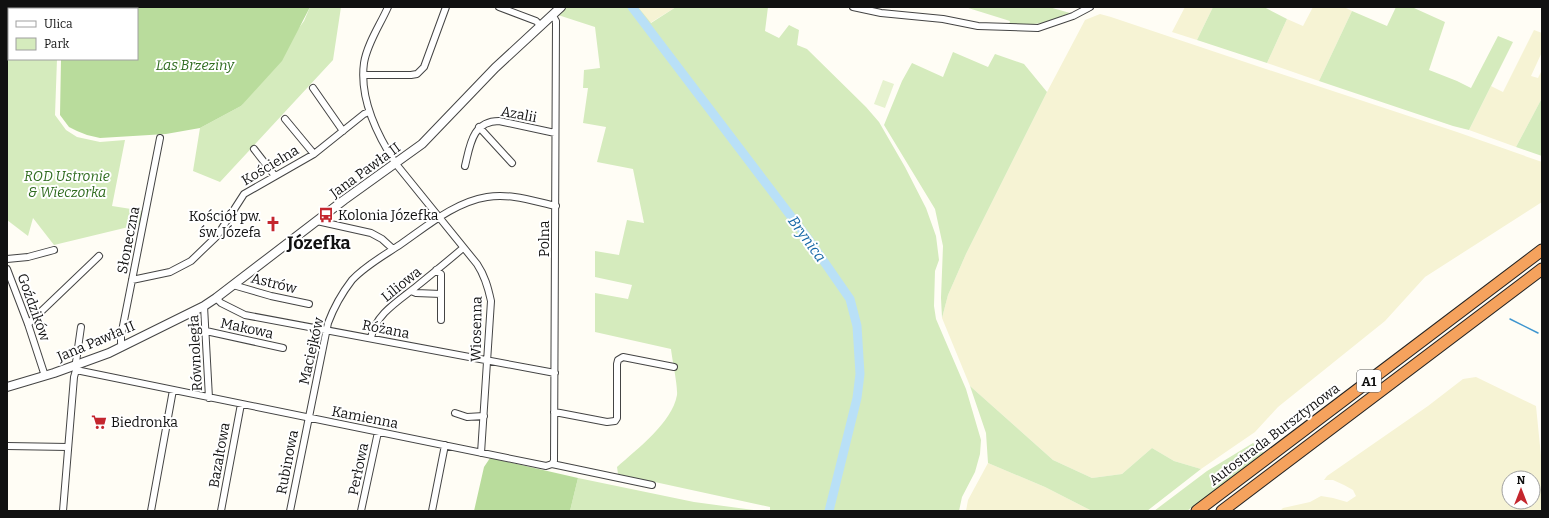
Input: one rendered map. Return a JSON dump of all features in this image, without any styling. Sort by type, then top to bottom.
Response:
[{"type":"highway","name":"Autostrada Bursztynowa","points":[[1196,511],[1542,250]]},
{"type":"highway","name":"A1","points":[[1222,511],[1542,269]]},
{"type":"street","name":"Wiosenna","points":[[388,7],[369,48],[364,63],[364,85],[369,112],[385,148],[396,164],[477,264],[484,275],[491,301],[481,453]]},
{"type":"street","points":[[364,76],[411,75],[421,71],[424,67],[446,7]]},
{"type":"street","points":[[499,7],[536,21],[541,26]]},
{"type":"street","name":"Jana Pawła II","points":[[7,387],[76,368],[204,306],[216,298],[422,144],[495,68],[561,7]]},
{"type":"street","points":[[853,7],[881,14],[943,19],[978,26],[1038,28],[1073,16],[1090,7]]},
{"type":"street","name":"Polna","points":[[552,464],[554,461],[556,206],[556,21],[553,16]]},
{"type":"street","points":[[313,88],[343,131]]},
{"type":"street","name":"Kościelna","points":[[132,280],[170,272],[191,261],[217,236],[244,194],[314,154],[364,114],[369,112]]},
{"type":"street","points":[[285,119],[314,154]]},
{"type":"street","name":"Azalii","points":[[512,163],[479,127],[492,121],[499,121],[555,133]]},
{"type":"street","points":[[465,166],[470,144],[479,127]]},
{"type":"street","name":"Słoneczna","points":[[123,346],[121,343],[121,336],[160,138]]},
{"type":"street","points":[[254,149],[275,176]]},
{"type":"street","name":"Maciejków","points":[[309,418],[328,322],[339,300],[352,280],[368,266],[439,218],[467,202],[486,197],[505,196],[518,197],[556,206]]},
{"type":"street","points":[[317,221],[371,233],[382,239],[393,249]]},
{"type":"street","name":"Liliowa","points":[[371,338],[381,317],[393,303],[464,248]]},
{"type":"street","points":[[7,259],[28,257],[54,250]]},
{"type":"street","points":[[28,324],[99,256]]},
{"type":"street","name":"Goździków","points":[[7,269],[28,324],[45,376]]},
{"type":"street","points":[[436,270],[441,274],[441,320]]},
{"type":"street","name":"Astrów","points":[[233,285],[271,296],[309,304]]},
{"type":"street","points":[[411,290],[416,293],[441,294]]},
{"type":"street","name":"Różana","points":[[216,298],[221,303],[245,315],[555,373]]},
{"type":"street","name":"Równoległa","points":[[204,306],[209,398]]},
{"type":"street","points":[[62,511],[74,377],[81,327]]},
{"type":"street","name":"Makowa","points":[[206,331],[283,348]]},
{"type":"street","points":[[554,412],[606,422],[615,421],[617,412],[618,360],[622,357],[674,367]]},
{"type":"street","name":"Kamienna","points":[[76,368],[209,398],[546,466],[552,464],[652,485]]},
{"type":"street","points":[[151,511],[173,390]]},
{"type":"street","name":"Bazaltowa","points":[[221,511],[241,404]]},
{"type":"street","points":[[455,413],[467,417],[484,416]]},
{"type":"street","name":"Rubinowa","points":[[290,511],[309,418]]},
{"type":"street","name":"Perłowa","points":[[361,511],[378,432]]},
{"type":"street","points":[[432,511],[445,445]]},
{"type":"street","points":[[7,446],[68,447]]},
{"type":"shaded area","points":[[638,7],[676,7],[650,23]]},
{"type":"shaded area","points":[[1185,7],[1213,7],[1197,40],[1172,32]]},
{"type":"shaded area","points":[[1313,7],[1344,7],[1352,11],[1319,81],[1267,63],[1287,19],[1303,26]]},
{"type":"shaded area","points":[[1100,14],[1457,132],[1542,162],[1542,202],[1425,277],[1385,321],[1278,407],[1255,432],[1201,469],[1174,461],[1152,448],[1122,474],[1092,478],[1053,460],[970,386],[942,318],[948,295],[966,254],[1047,92],[1085,20]]},
{"type":"shaded area","points":[[1534,30],[1542,33],[1542,52],[1531,76],[1538,78],[1542,70],[1542,98],[1516,147],[1469,130],[1491,86],[1503,92]]},
{"type":"shaded area","points":[[1476,377],[1536,406],[1542,466],[1542,511],[1280,511],[1283,508],[1310,502],[1321,496],[1347,502],[1356,496],[1353,490],[1344,485],[1333,480],[1324,480],[1327,476],[1428,406],[1463,379]]},
{"type":"shaded area","points":[[988,463],[1045,487],[1092,511],[966,511],[968,500]]},
{"type":"green space","name":"ROD Ustronie & Wieczorka","points":[[7,7],[59,7],[8,8],[8,60],[57,60],[55,115],[66,130],[77,137],[100,142],[125,140],[112,206],[144,211],[141,224],[54,245],[33,218],[28,236],[7,220]]},
{"type":"green space","points":[[310,7],[341,7],[333,60],[220,182],[193,171],[200,128],[241,106],[304,21]]},
{"type":"green space","name":"Las Brzeziny","points":[[310,7],[282,61],[241,106],[200,128],[166,134],[100,138],[87,135],[69,127],[60,115],[61,60],[138,60],[138,8],[62,8]]},
{"type":"green space","points":[[565,7],[638,7],[651,23],[676,7],[768,7],[765,31],[779,38],[789,25],[799,30],[797,45],[807,49],[866,107],[879,122],[905,167],[926,208],[936,236],[939,260],[935,271],[934,306],[936,319],[966,389],[981,440],[980,454],[975,472],[962,497],[959,511],[770,511],[770,507],[618,474],[617,467],[653,435],[668,416],[677,395],[677,385],[671,349],[595,332],[595,293],[628,299],[632,285],[595,277],[595,251],[619,255],[627,220],[644,223],[633,169],[597,162],[606,127],[583,123],[588,88],[583,88],[584,70],[600,68],[595,27],[558,15]]},
{"type":"green space","points":[[965,7],[1049,7],[1070,13],[1044,23],[1022,25],[1009,24],[1010,21]]},
{"type":"green space","points":[[1213,7],[1264,7],[1287,19],[1267,63],[1197,40]]},
{"type":"green space","points":[[1396,7],[1414,7],[1445,22],[1429,70],[1471,88],[1498,36],[1513,42],[1469,130],[1319,81],[1352,11],[1387,26]]},
{"type":"green space","points":[[953,52],[988,67],[995,54],[1024,64],[1047,92],[966,254],[948,295],[942,318],[941,298],[943,246],[935,209],[884,125],[902,81],[912,63],[943,77]]},
{"type":"green space","points":[[883,80],[894,84],[885,108],[874,104]]},
{"type":"green space","points":[[1542,98],[1542,156],[1516,147]]},
{"type":"green space","points":[[970,386],[1053,460],[1092,478],[1122,474],[1152,448],[1174,461],[1201,469],[1147,511],[1092,511],[1045,487],[988,463],[986,433]]},
{"type":"green space","points":[[1253,443],[1264,453],[1187,511],[1154,511],[1207,471]]},
{"type":"green space","points":[[490,458],[578,478],[570,511],[474,511],[484,467]]},
{"type":"green space","points":[[578,478],[694,502],[761,511],[570,511]]},
{"type":"waterway","name":"Brynica","points":[[632,7],[809,240],[850,299],[857,326],[860,374],[857,398],[829,511]]},
{"type":"waterway","points":[[1510,319],[1538,333]]},
{"type":"place","name":"Kolonia Józefka","points":[[326,215]]},
{"type":"place","name":"Kościół pw. św. Józefa","points":[[273,224]]},
{"type":"place","name":"Biedronka","points":[[99,422]]},
{"type":"district","name":"Józefka","points":[[319,243]]}]
